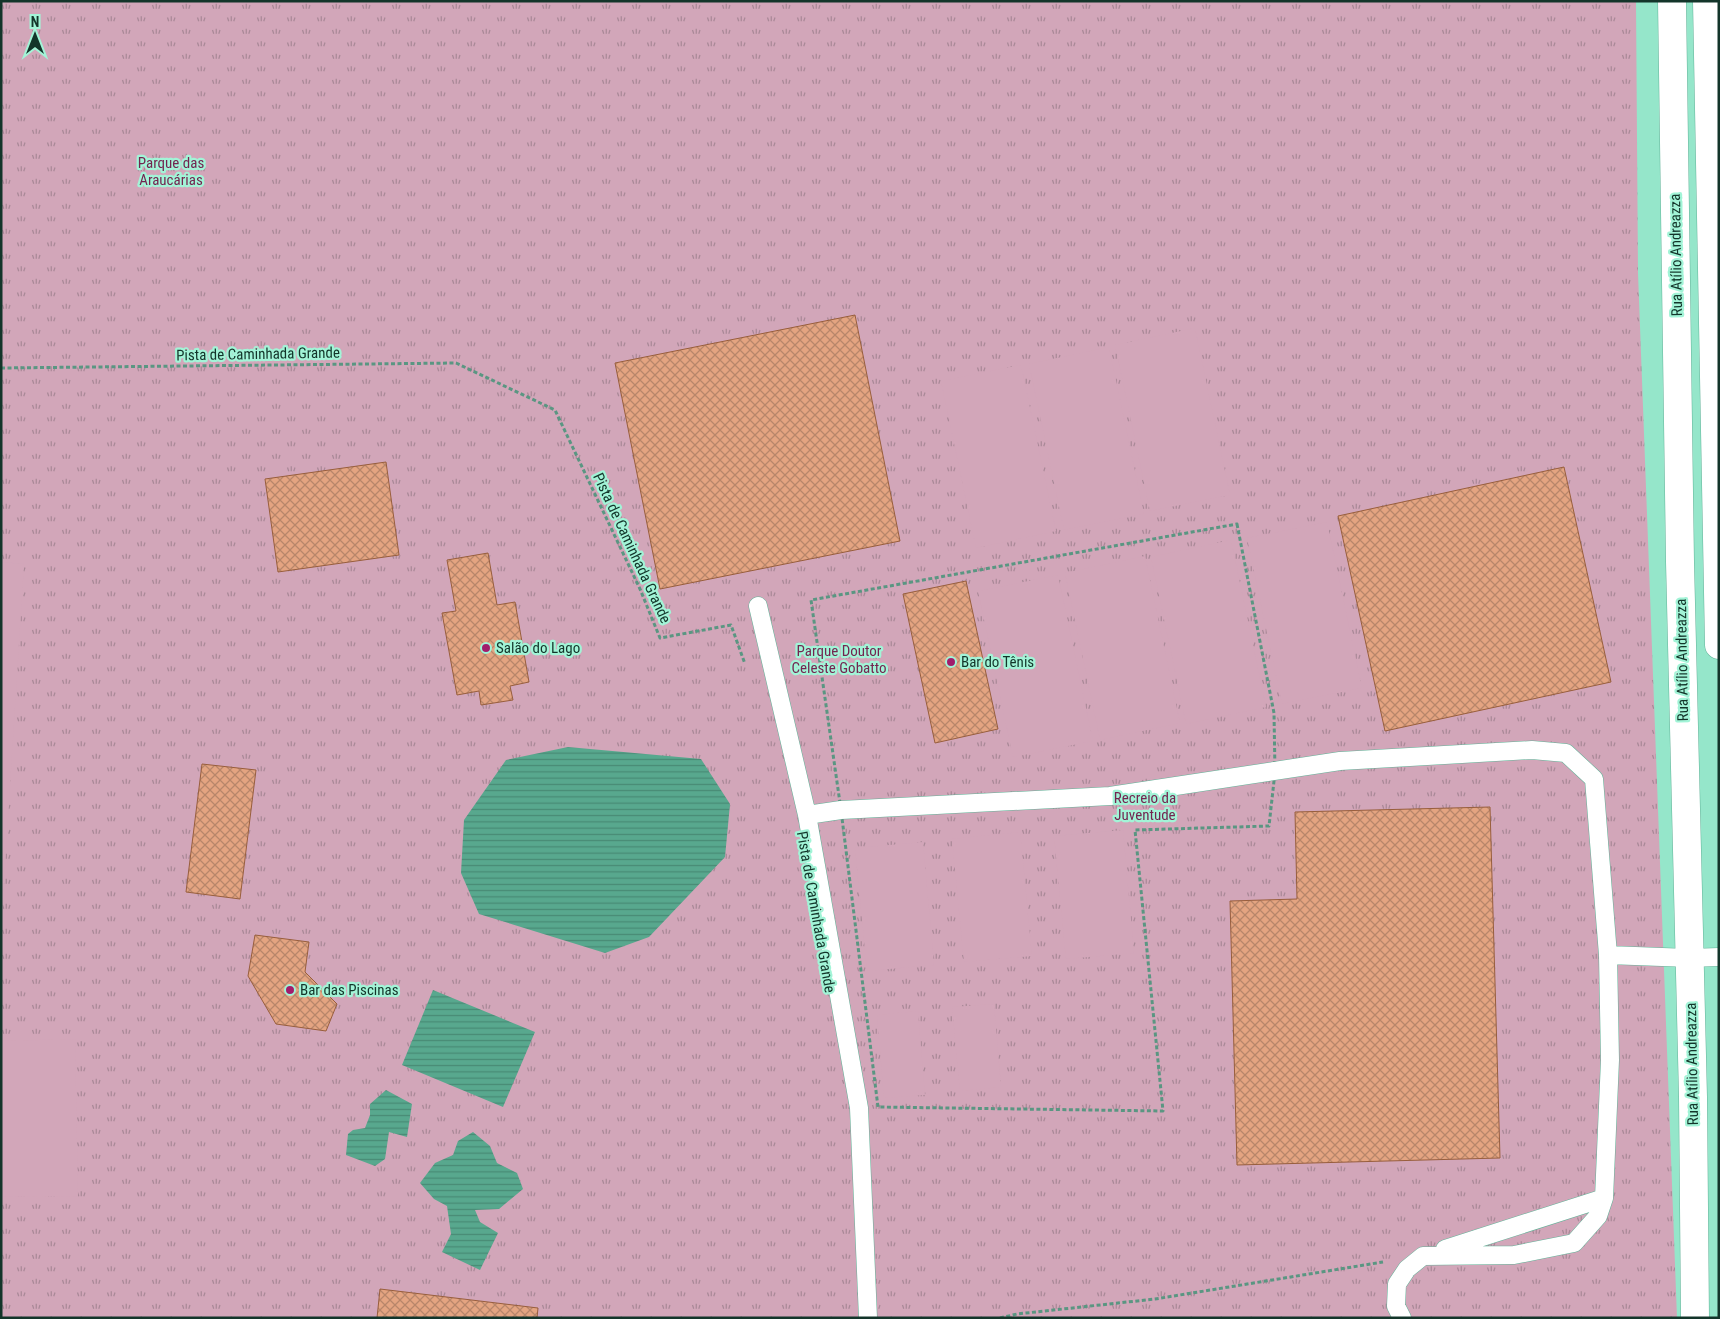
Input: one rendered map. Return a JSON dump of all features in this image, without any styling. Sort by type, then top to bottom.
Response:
[{"type":"main road","name":"Rua Atílio Andreazza","points":[[1672,1],[1680,562],[1695,1318]]},
{"type":"main road","points":[[1706,1],[1719,645]]},
{"type":"main road","points":[[1673,50],[1708,49]]},
{"type":"lane","points":[[758,606],[807,815],[859,1108],[868,1318]]},
{"type":"lane","points":[[807,815],[841,810],[1110,796],[1340,761],[1532,750],[1566,753],[1594,780],[1608,956],[1610,1060],[1604,1198],[1598,1216],[1574,1243],[1514,1255],[1423,1256]]},
{"type":"lane","points":[[1608,956],[1719,957]]},
{"type":"lane","points":[[1402,1318],[1396,1306],[1397,1284],[1407,1269],[1423,1256],[1493,1236],[1604,1198]]},
{"type":"path","name":"Pista de Caminhada Grande","points":[[1,368],[456,363],[555,410],[640,589],[660,638],[731,624],[747,670]]},
{"type":"path","points":[[1000,1318],[1018,1314],[1155,1299],[1423,1256]]},
{"type":"green space","name":"Recreio da Juventude","points":[[1,1],[1636,1],[1638,273],[1677,1318],[1,1318]]},
{"type":"green space","points":[[1195,328],[1230,495],[1150,511],[1115,345]]},
{"type":"green space","points":[[1109,347],[1144,514],[1064,530],[1029,364]]},
{"type":"green space","points":[[1021,365],[1056,531],[976,548],[941,381]]},
{"type":"green space","points":[[1327,522],[1362,688],[1282,704],[1247,538]]},
{"type":"green space","points":[[1231,540],[1266,707],[1186,724],[1151,557]]},
{"type":"green space","points":[[1145,556],[1180,723],[1100,740],[1065,573]]},
{"type":"green space","points":[[1,562],[24,564],[2,914],[1,914]]},
{"type":"green space","points":[[1058,575],[1093,741],[1013,757],[978,591]]},
{"type":"green space","points":[[1123,830],[1134,953],[1066,959],[1054,836]]},
{"type":"green space","points":[[1020,832],[1032,956],[964,962],[952,839]]},
{"type":"green space","points":[[923,842],[934,965],[867,971],[855,848]]},
{"type":"green space","points":[[994,1004],[1001,1087],[960,1091],[952,1007]]},
{"type":"green space","points":[[918,1011],[925,1095],[884,1098],[877,1015]]},
{"type":"green space","points":[[75,1039],[78,1196],[1,1197],[1,1041]]},
{"type":"shaded area","points":[[568,747],[701,759],[730,804],[725,857],[649,937],[605,953],[479,914],[461,873],[464,820],[506,760]]},
{"type":"shaded area","points":[[433,990],[535,1032],[503,1107],[402,1065]]},
{"type":"shaded area","points":[[386,1090],[412,1104],[407,1137],[389,1132],[385,1159],[375,1166],[346,1155],[348,1134],[353,1130],[365,1128],[370,1115],[370,1104]]},
{"type":"shaded area","points":[[473,1132],[490,1146],[497,1163],[517,1173],[523,1189],[499,1209],[475,1210],[480,1222],[498,1233],[480,1270],[442,1252],[451,1234],[447,1206],[434,1199],[420,1183],[435,1163],[453,1155],[458,1141]]},
{"type":"building","points":[[855,315],[900,541],[660,589],[615,363]]},
{"type":"building","points":[[386,462],[399,555],[278,572],[265,479]]},
{"type":"building","points":[[1564,467],[1611,682],[1385,731],[1338,516]]},
{"type":"building","name":"Salão do Lago","points":[[488,553],[497,605],[515,602],[529,682],[510,686],[513,700],[481,705],[479,691],[457,695],[442,613],[456,611],[447,560]]},
{"type":"building","name":"Bar do Tênis","points":[[966,581],[998,729],[935,743],[903,594]]},
{"type":"building","points":[[202,764],[256,770],[240,899],[186,892]]},
{"type":"building","points":[[1490,807],[1500,1158],[1237,1165],[1230,901],[1297,899],[1295,812]]},
{"type":"building","name":"Bar das Piscinas","points":[[255,935],[309,942],[305,972],[337,1004],[326,1031],[276,1024],[248,976]]},
{"type":"building","points":[[380,1289],[538,1308],[537,1318],[377,1318]]},
{"type":"place","name":"Salão do Lago","points":[[486,648]]},
{"type":"place","name":"Bar do Tênis","points":[[951,662]]},
{"type":"place","name":"Bar das Piscinas","points":[[290,990]]},
{"type":"park label","name":"Parque das Araucárias","points":[[171,172]]},
{"type":"park label","name":"Parque Doutor Celeste Gobatto","points":[[839,660]]}]
